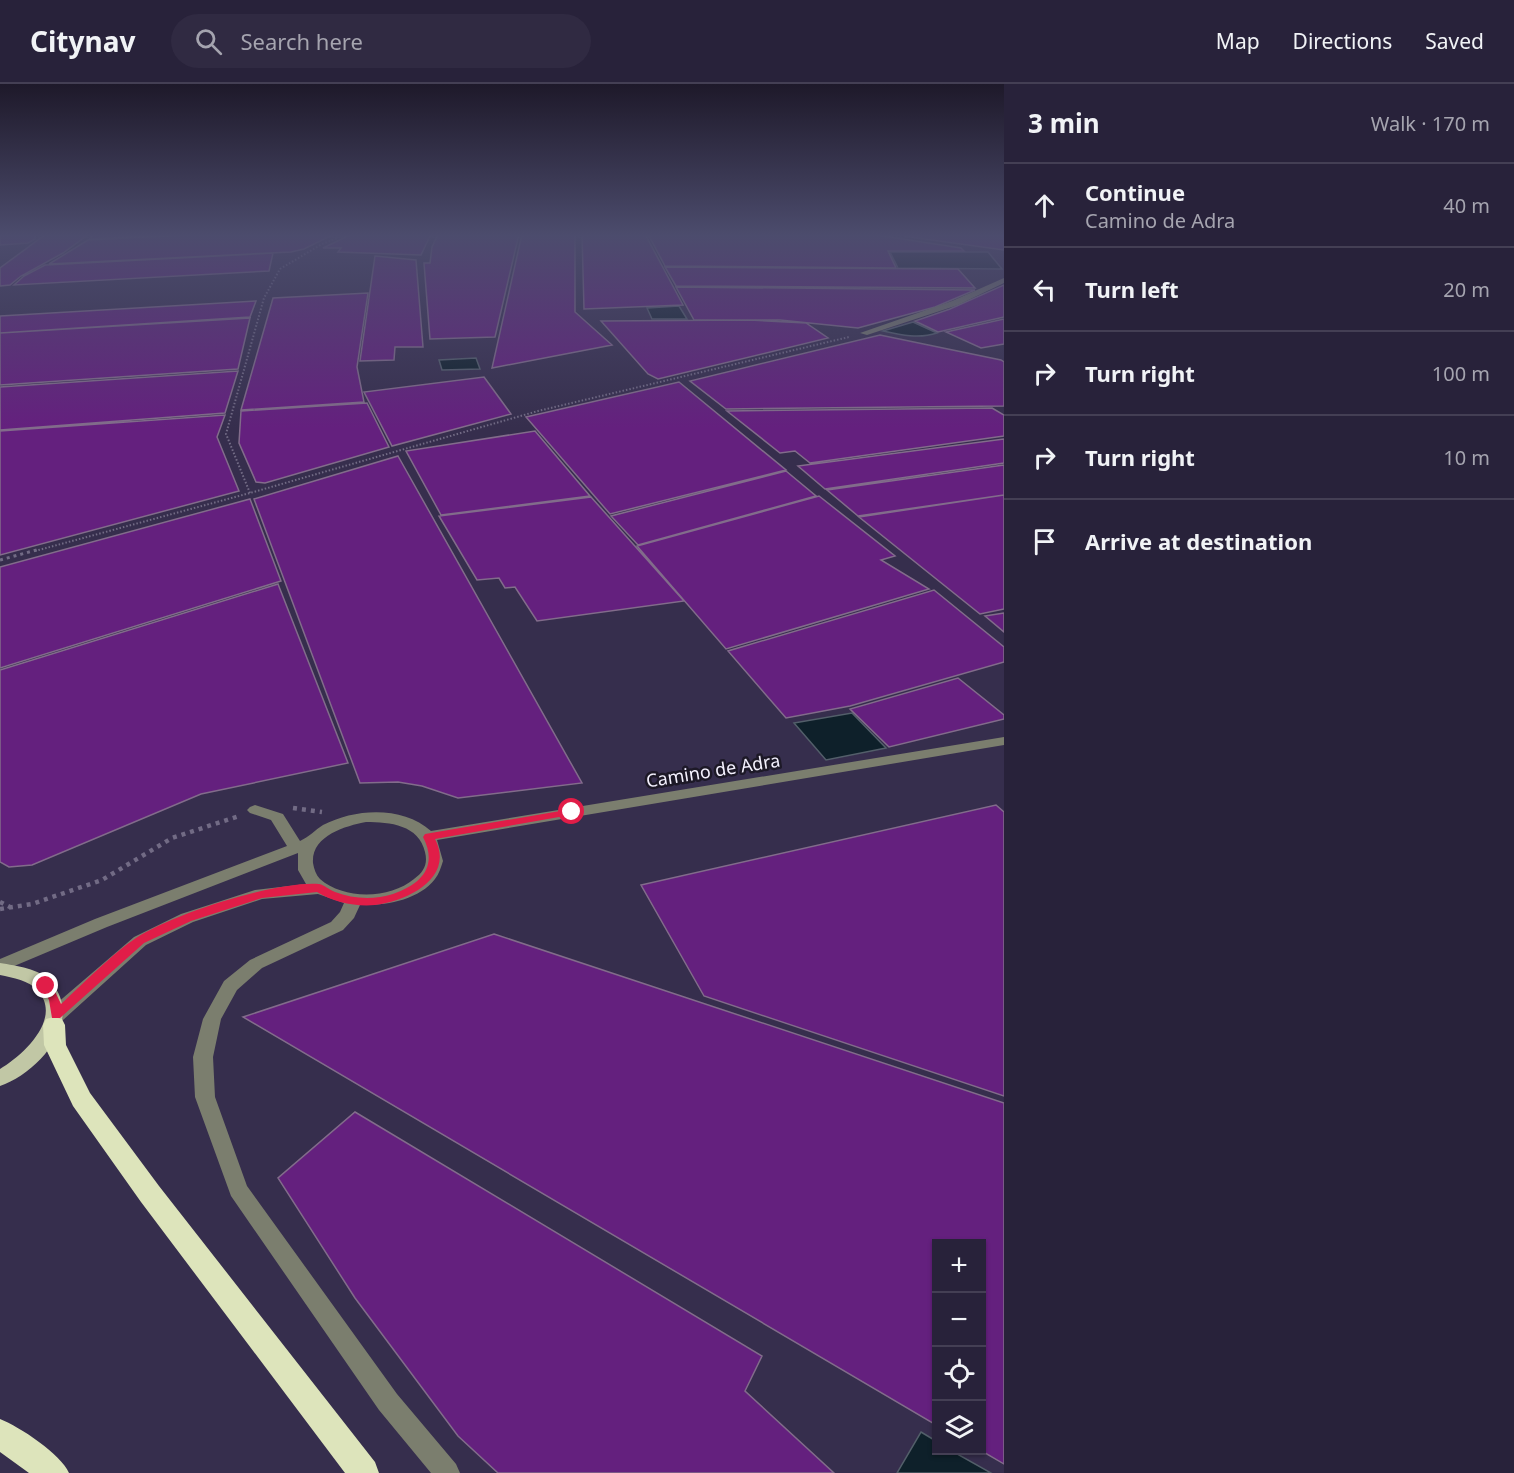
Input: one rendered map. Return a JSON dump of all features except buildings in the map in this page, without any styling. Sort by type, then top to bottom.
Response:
[{"type":"highway","points":[[55,1020],[55,1045],[81,1099],[150,1194],[364,1473]]},
{"type":"highway","points":[[0,1434],[54,1473]]},
{"type":"main road","points":[[0,967],[33,976],[46,986],[54,999],[55,1020],[44,1044],[26,1062],[0,1078]]},
{"type":"street","points":[[864,333],[964,299]]},
{"type":"street","name":"Camino de Adra","points":[[428,837],[1004,741]]},
{"type":"street","points":[[255,810],[277,817],[296,848]]},
{"type":"street","points":[[0,967],[102,923],[314,841],[334,826],[348,821],[375,817],[402,821],[417,828],[428,837],[435,849],[435,863],[428,876],[415,888],[396,897],[375,901],[353,901],[334,896],[319,888],[309,878],[305,865],[306,852],[314,841]]},
{"type":"street","points":[[55,1020],[140,941],[187,918],[261,894],[319,888]]},
{"type":"street","points":[[353,901],[348,914],[337,926],[256,964],[230,986],[212,1019],[203,1057],[205,1098],[238,1190],[388,1402],[447,1473]]},
{"type":"path","points":[[250,493],[226,434],[264,299]]},
{"type":"path","points":[[0,560],[250,493],[538,411],[864,333]]},
{"type":"path","points":[[0,909],[32,904],[102,880],[172,838],[255,810],[286,807],[318,811],[348,821]]},
{"type":"path","points":[[0,902],[10,907]]},
{"type":"water","points":[[679,306],[687,319],[652,319],[647,308]]},
{"type":"water","points":[[913,322],[937,333],[917,336],[883,331]]},
{"type":"water","points":[[476,358],[480,369],[442,370],[439,360]]},
{"type":"water","points":[[852,713],[886,748],[826,760],[794,723]]},
{"type":"water","points":[[921,1432],[932,1439],[932,1455],[959,1455],[991,1473],[897,1473]]},
{"type":"route","points":[[46,986],[54,999],[56,1015],[140,941],[187,918],[261,894],[319,888],[328,894],[353,901],[375,901],[396,897],[415,888],[428,876],[435,863],[435,849],[428,837],[572,812]]}]
